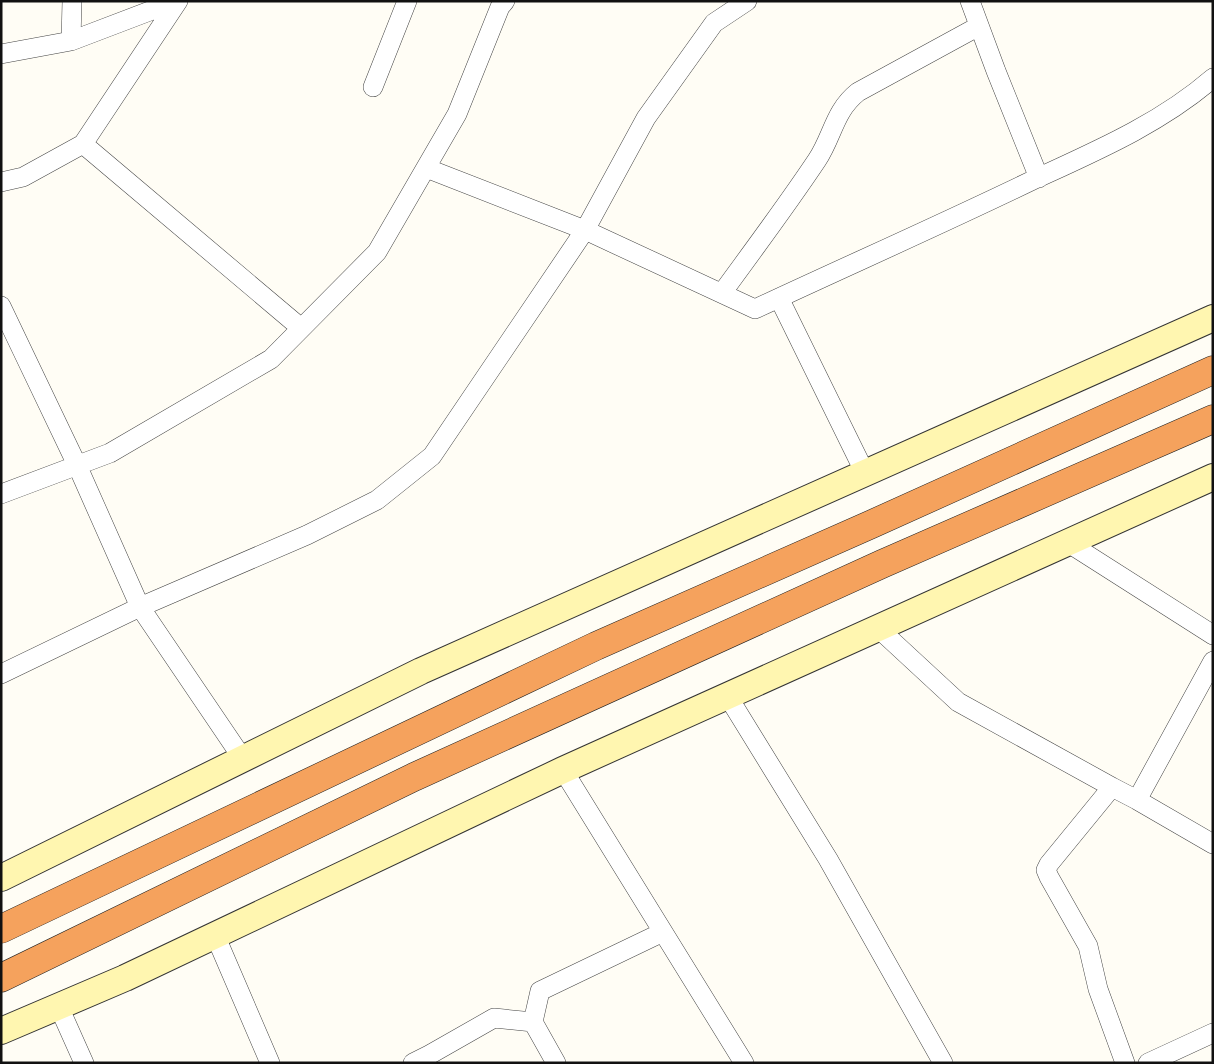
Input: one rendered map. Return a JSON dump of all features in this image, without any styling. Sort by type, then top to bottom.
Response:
[{"type":"highway","points":[[1,930],[596,646],[1133,408],[1213,370]]},
{"type":"highway","points":[[1,978],[414,777],[882,564],[1213,419]]},
{"type":"street","points":[[71,41],[72,1]]},
{"type":"street","points":[[1,54],[71,41],[177,1]]},
{"type":"street","points":[[1,182],[23,177],[83,144],[177,1]]},
{"type":"street","points":[[373,87],[407,1]]},
{"type":"street","points":[[1,494],[110,453],[271,359],[377,252],[457,114],[500,7],[505,1]]},
{"type":"street","points":[[1,674],[140,607],[308,535],[377,500],[432,456],[585,230],[646,118],[714,23],[747,1]]},
{"type":"street","points":[[970,1],[1038,178]]},
{"type":"street","points":[[722,293],[819,158],[843,106],[850,98],[979,26]]},
{"type":"street","points":[[426,168],[585,230],[755,309],[923,233],[1114,142],[1169,112],[1213,78]]},
{"type":"street","points":[[83,144],[301,328]]},
{"type":"street","points":[[779,298],[865,473]]},
{"type":"street","points":[[1,306],[77,465],[140,607],[243,759]]},
{"type":"street","points":[[1,878],[421,671],[1213,318]]},
{"type":"street","points":[[1,1031],[125,978],[563,770],[1213,477]]},
{"type":"street","points":[[1067,542],[1213,635]]},
{"type":"street","points":[[878,628],[958,702],[1213,844]]},
{"type":"street","points":[[1137,800],[1213,661]]},
{"type":"street","points":[[728,695],[828,859],[943,1063]]},
{"type":"street","points":[[563,770],[744,1063]]},
{"type":"street","points":[[1112,788],[1046,870],[1088,946],[1098,989],[1125,1063]]},
{"type":"street","points":[[556,1063],[533,1022],[540,991],[663,932]]},
{"type":"street","points":[[215,935],[270,1063]]},
{"type":"street","points":[[59,1006],[84,1063]]},
{"type":"street","points":[[413,1063],[494,1018],[533,1022]]},
{"type":"street","points":[[1148,1063],[1213,1033]]}]
